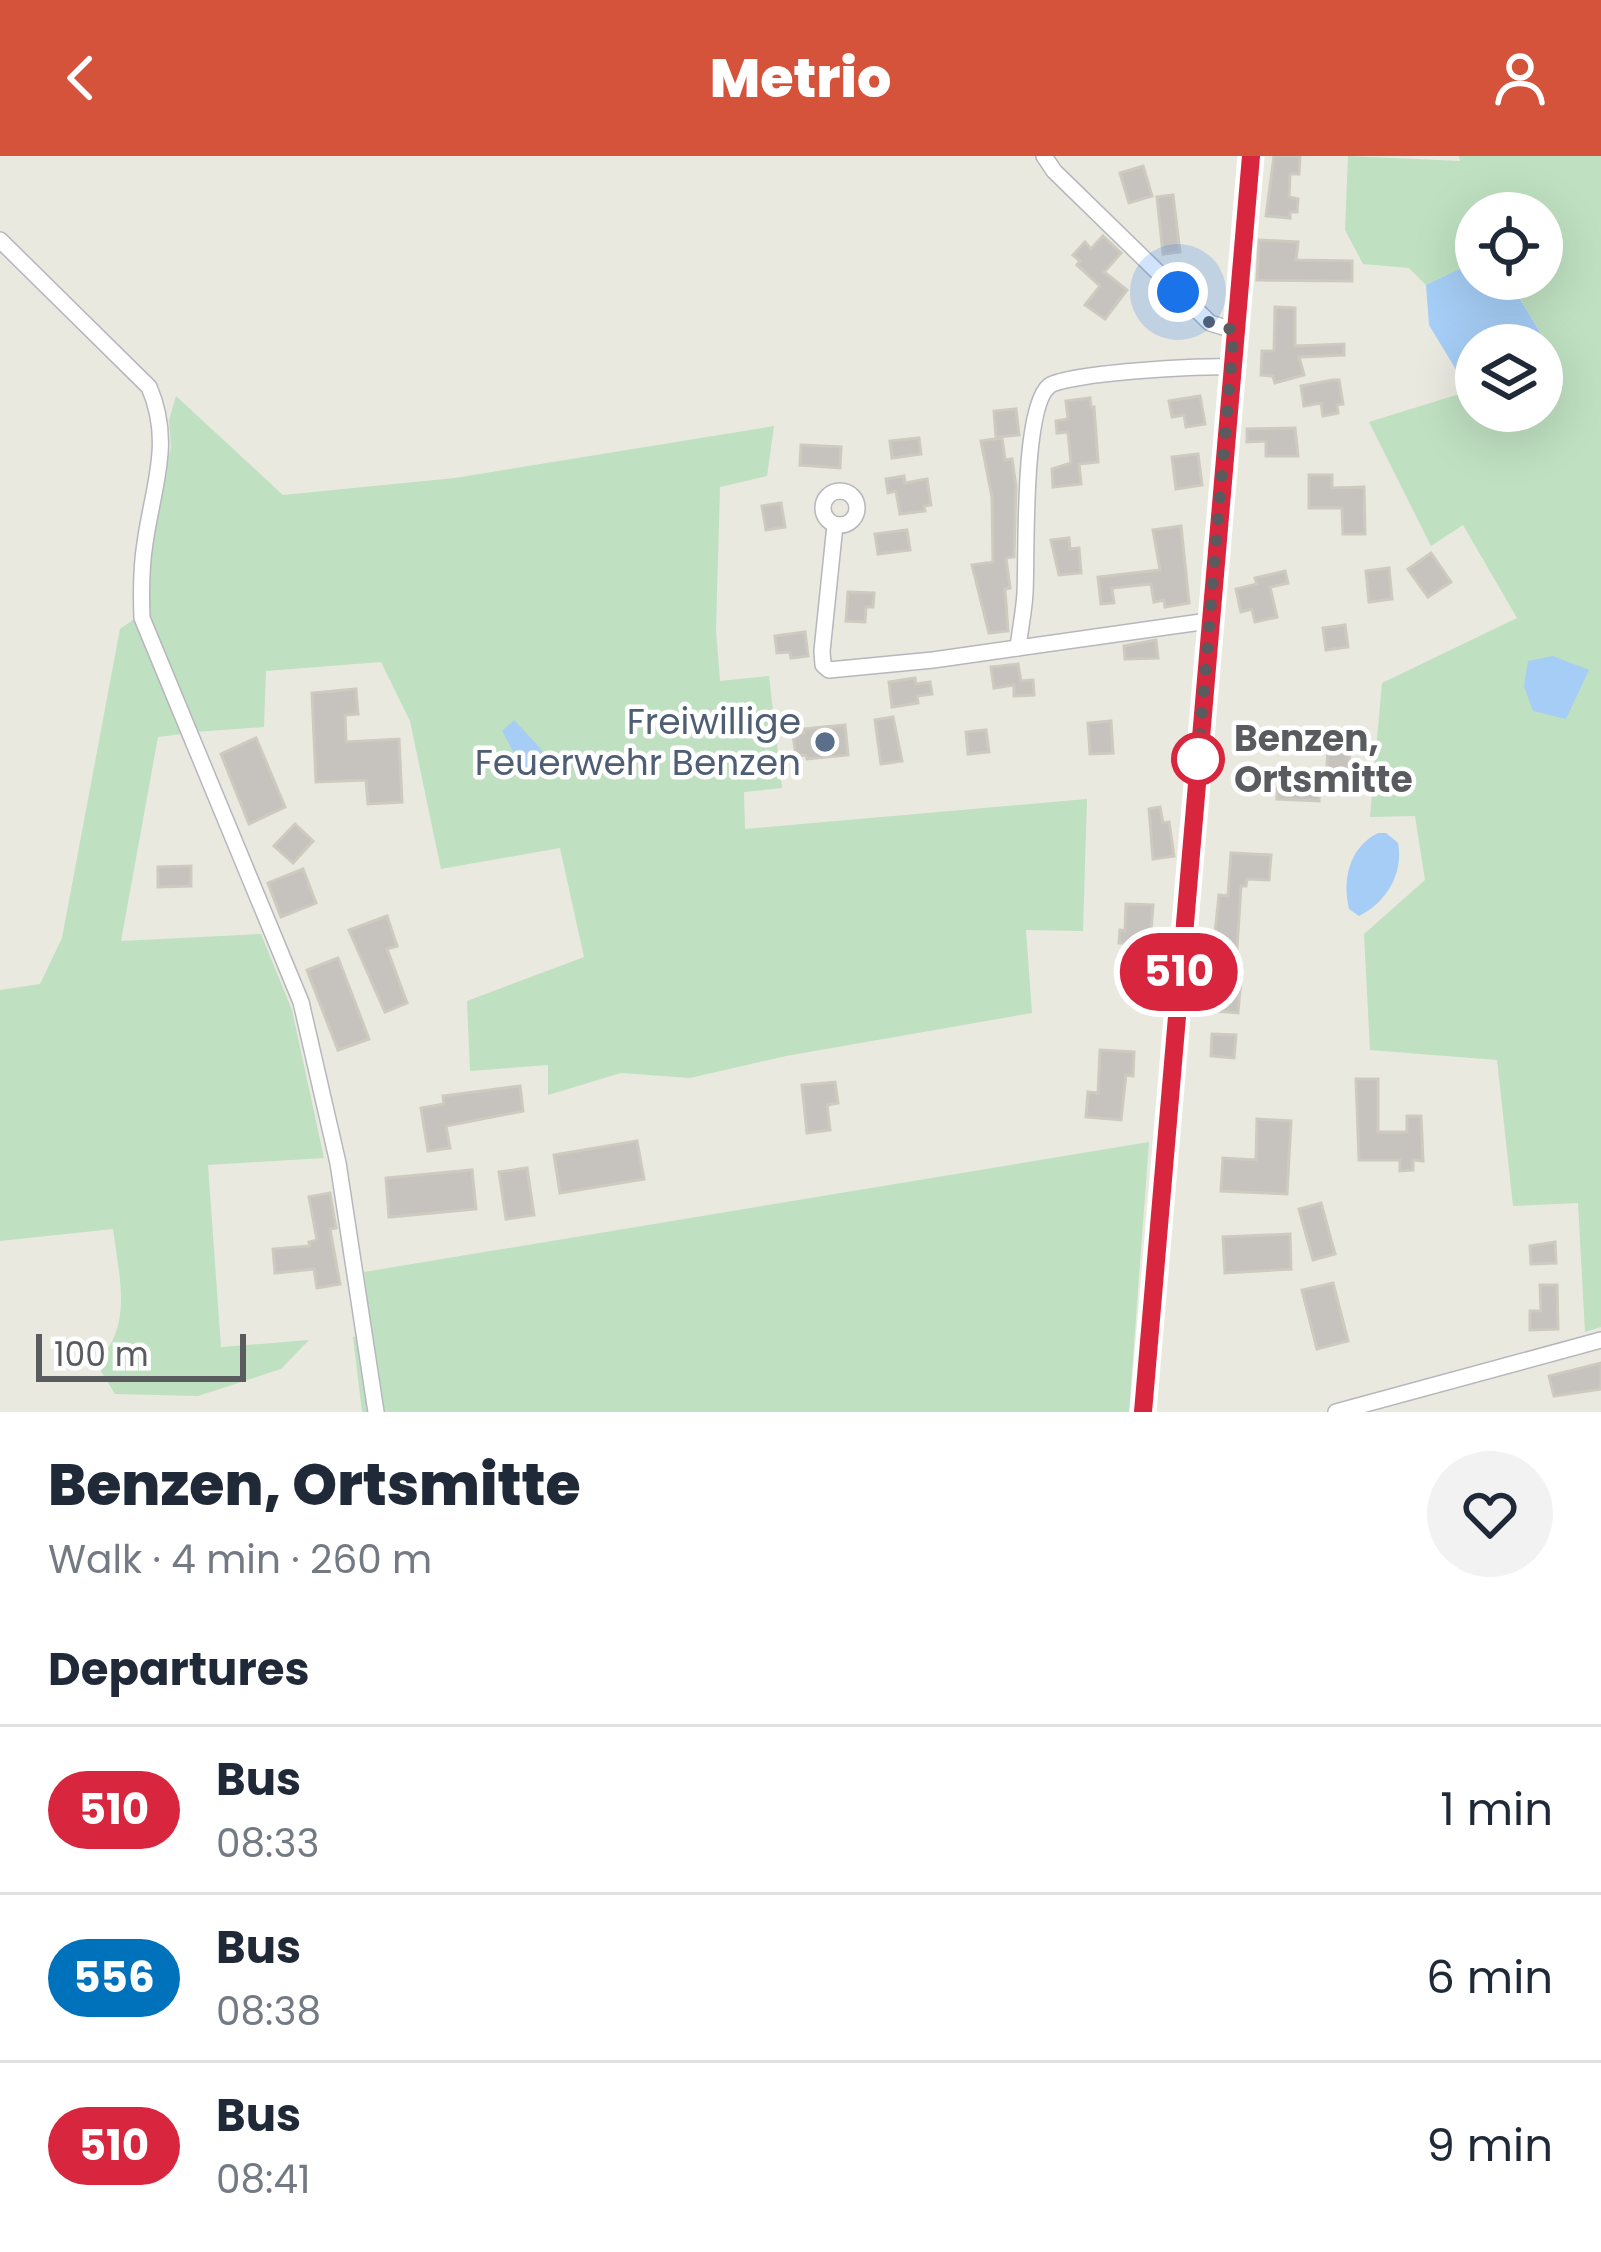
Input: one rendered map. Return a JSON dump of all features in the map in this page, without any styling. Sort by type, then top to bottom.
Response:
[{"type":"street","points":[[1044,156],[1210,323],[1234,330]]},
{"type":"street","points":[[1143,1412],[1251,156]]},
{"type":"street","points":[[0,240],[149,387],[160,413],[163,445],[145,542],[142,618],[302,1002],[338,1162],[376,1412]]},
{"type":"street","points":[[1018,648],[1035,417],[1045,389],[1055,382],[1119,372],[1231,367]]},
{"type":"street","points":[[835,525],[822,651],[825,668],[933,660],[1208,621]]},
{"type":"street","points":[[1336,1412],[1601,1340]]},
{"type":"green space","points":[[1348,156],[1460,161],[1459,156],[1601,156],[1601,1327],[1585,1332],[1578,1203],[1513,1206],[1497,1060],[1370,1050],[1364,934],[1425,880],[1415,816],[1370,817],[1382,683],[1517,618],[1463,525],[1431,546],[1369,422],[1455,395],[1455,432],[1563,432],[1563,324],[1535,324],[1521,300],[1563,300],[1563,192],[1455,192],[1455,271],[1426,285],[1409,268],[1363,264],[1345,230]]},
{"type":"green space","points":[[176,396],[283,495],[455,478],[774,426],[767,476],[720,487],[716,630],[720,681],[769,676],[782,788],[744,792],[745,829],[1087,799],[1083,931],[1026,930],[1032,1013],[786,1056],[690,1078],[621,1073],[548,1095],[548,1065],[470,1071],[467,1001],[584,957],[560,848],[441,869],[410,721],[381,662],[266,671],[264,727],[195,732],[147,621],[148,545],[171,447],[169,420]]},
{"type":"green space","points":[[137,617],[181,734],[158,737],[121,941],[261,934],[292,1010],[324,1158],[208,1165],[221,1347],[309,1340],[281,1369],[198,1396],[115,1394],[96,1363],[108,1349],[120,1317],[113,1229],[0,1241],[0,990],[40,984],[62,938],[120,629]]},
{"type":"green space","points":[[1149,1142],[1129,1412],[362,1412],[353,1337],[372,1335],[364,1272]]},
{"type":"water","points":[[1455,271],[1455,300],[1521,300],[1535,324],[1455,324],[1455,368],[1429,325],[1426,285]]},
{"type":"water","points":[[1553,656],[1589,670],[1566,719],[1533,711],[1524,686],[1528,661]]},
{"type":"water","points":[[514,720],[542,750],[544,763],[524,771],[502,731]]},
{"type":"water","points":[[1378,833],[1398,843],[1398,865],[1385,895],[1359,916],[1349,909],[1347,876],[1360,847]]},
{"type":"building","points":[[1274,156],[1300,156],[1299,174],[1290,174],[1289,197],[1298,199],[1297,212],[1290,212],[1290,218],[1266,216]]},
{"type":"building","points":[[1143,166],[1152,196],[1129,203],[1120,173]]},
{"type":"building","points":[[1173,195],[1180,252],[1163,254],[1157,197]]},
{"type":"building","points":[[1103,236],[1121,253],[1104,272],[1127,290],[1105,319],[1085,305],[1100,286],[1073,255],[1085,242],[1091,249]]},
{"type":"building","points":[[1259,240],[1298,242],[1296,260],[1352,261],[1352,281],[1257,280]]},
{"type":"building","points":[[1275,307],[1295,308],[1295,346],[1344,344],[1344,355],[1299,357],[1304,375],[1275,383],[1273,376],[1261,375],[1262,351],[1274,351]]},
{"type":"building","points":[[1339,380],[1343,404],[1337,405],[1338,413],[1323,416],[1321,403],[1304,406],[1301,386]]},
{"type":"building","points":[[1200,396],[1205,424],[1186,427],[1184,415],[1172,417],[1169,401]]},
{"type":"building","points":[[1090,398],[1098,462],[1079,464],[1081,484],[1053,487],[1052,469],[1071,463],[1068,432],[1057,433],[1056,421],[1068,419],[1066,401]]},
{"type":"building","points":[[1016,409],[1019,435],[996,437],[994,411]]},
{"type":"building","points":[[1295,428],[1298,456],[1266,456],[1266,441],[1247,442],[1247,429]]},
{"type":"building","points":[[919,438],[921,454],[892,458],[890,441]]},
{"type":"building","points":[[1002,438],[1005,460],[1012,459],[1016,486],[1014,557],[1006,558],[1008,631],[989,633],[972,565],[993,562],[992,497],[981,441]]},
{"type":"building","points":[[801,445],[841,447],[840,468],[800,465]]},
{"type":"building","points":[[1198,454],[1202,485],[1176,489],[1172,457]]},
{"type":"building","points":[[1309,475],[1332,475],[1332,488],[1364,487],[1365,534],[1343,534],[1342,508],[1309,508]]},
{"type":"building","points":[[904,476],[905,483],[927,479],[931,505],[924,506],[925,511],[900,514],[896,491],[888,493],[886,479]]},
{"type":"building","points":[[781,503],[785,527],[766,530],[762,506]]},
{"type":"building","points":[[1181,526],[1189,603],[1165,607],[1164,600],[1154,602],[1151,584],[1112,588],[1114,603],[1101,604],[1098,577],[1160,570],[1153,530]]},
{"type":"building","points":[[907,530],[910,550],[878,554],[875,534]]},
{"type":"building","points":[[1069,538],[1070,549],[1079,548],[1081,573],[1059,575],[1051,540]]},
{"type":"building","points":[[1431,553],[1451,582],[1428,597],[1408,569]]},
{"type":"building","points":[[1389,568],[1392,599],[1369,602],[1366,571]]},
{"type":"building","points":[[1285,571],[1288,583],[1270,587],[1277,617],[1255,622],[1252,609],[1241,612],[1236,589],[1257,584],[1255,578]]},
{"type":"building","points":[[848,592],[874,593],[865,622],[846,621]]},
{"type":"building","points":[[1345,625],[1348,647],[1326,650],[1323,628]]},
{"type":"building","points":[[805,632],[808,656],[791,658],[790,652],[777,653],[775,636]]},
{"type":"building","points":[[1156,640],[1158,658],[1125,659],[1124,646]]},
{"type":"building","points":[[1018,664],[1021,681],[1033,680],[1034,695],[1014,696],[1014,685],[994,688],[991,667]]},
{"type":"building","points":[[915,678],[916,684],[930,682],[932,694],[917,696],[918,703],[892,707],[889,682]]},
{"type":"building","points":[[356,689],[358,714],[345,715],[346,742],[399,739],[402,802],[368,804],[366,780],[316,782],[312,693]]},
{"type":"building","points":[[893,717],[902,761],[881,764],[875,720]]},
{"type":"building","points":[[1111,721],[1113,753],[1090,754],[1088,723]]},
{"type":"building","points":[[845,725],[848,755],[796,756],[793,735],[804,733],[803,729]]},
{"type":"building","points":[[986,730],[989,752],[968,754],[966,732]]},
{"type":"building","points":[[256,738],[285,807],[249,824],[221,754]]},
{"type":"building","points":[[1328,747],[1350,748],[1348,786],[1326,785]]},
{"type":"building","points":[[1278,776],[1320,778],[1319,801],[1277,799]]},
{"type":"building","points":[[1160,807],[1163,823],[1169,822],[1174,856],[1153,859],[1149,809]]},
{"type":"building","points":[[295,824],[313,841],[293,863],[274,846]]},
{"type":"building","points":[[1231,853],[1271,855],[1269,880],[1247,879],[1246,886],[1241,886],[1236,964],[1212,962],[1219,895],[1228,896]]},
{"type":"building","points":[[191,866],[191,886],[158,887],[158,867]]},
{"type":"building","points":[[303,869],[316,903],[281,917],[268,883]]},
{"type":"building","points":[[1126,904],[1153,905],[1150,944],[1119,943],[1120,930],[1125,931]]},
{"type":"building","points":[[387,916],[397,946],[387,949],[407,1003],[385,1012],[349,930]]},
{"type":"building","points":[[1143,944],[1161,945],[1159,967],[1154,967],[1153,998],[1125,996],[1126,966],[1142,966]]},
{"type":"building","points":[[338,958],[369,1039],[338,1050],[307,970]]},
{"type":"building","points":[[1226,966],[1242,967],[1238,1013],[1214,1011],[1216,986],[1224,986]]},
{"type":"building","points":[[1212,1034],[1236,1035],[1234,1058],[1211,1056]]},
{"type":"building","points":[[1100,1050],[1134,1052],[1121,1120],[1086,1117],[1088,1092],[1098,1093]]},
{"type":"building","points":[[1356,1079],[1378,1079],[1378,1132],[1407,1132],[1407,1116],[1421,1116],[1423,1161],[1413,1160],[1413,1170],[1400,1171],[1400,1160],[1359,1160]]},
{"type":"building","points":[[835,1082],[838,1103],[827,1105],[830,1130],[807,1133],[802,1085]]},
{"type":"building","points":[[520,1086],[523,1111],[446,1126],[450,1148],[428,1151],[421,1108],[444,1104],[443,1096]]},
{"type":"building","points":[[1257,1119],[1291,1121],[1287,1194],[1221,1191],[1223,1158],[1256,1160]]},
{"type":"building","points":[[637,1141],[644,1179],[560,1193],[554,1155]]},
{"type":"building","points":[[527,1168],[534,1215],[506,1219],[499,1172]]},
{"type":"building","points":[[472,1170],[476,1209],[389,1217],[386,1178]]},
{"type":"building","points":[[330,1193],[336,1228],[330,1229],[340,1284],[317,1288],[314,1269],[275,1273],[273,1249],[310,1246],[309,1242],[317,1240],[309,1197]]},
{"type":"building","points":[[1321,1203],[1335,1254],[1313,1260],[1299,1209]]},
{"type":"building","points":[[1290,1234],[1291,1269],[1225,1273],[1223,1237]]},
{"type":"building","points":[[1555,1242],[1556,1263],[1531,1264],[1530,1246]]},
{"type":"building","points":[[1333,1283],[1348,1341],[1317,1349],[1302,1290]]},
{"type":"building","points":[[1540,1285],[1557,1285],[1558,1329],[1530,1330],[1530,1311],[1541,1311]]},
{"type":"building","points":[[1601,1363],[1601,1389],[1554,1396],[1549,1376]]},
{"type":"bus line","name":"510","points":[[1143,1412],[1251,156]]},
{"type":"place","name":"Freiwillige Feuerwehr Benzen","points":[[825,742]]},
{"type":"place","name":"Benzen, Ortsmitte","points":[[1198,759]]},
{"type":"route","points":[[1178,292],[1210,323],[1234,330],[1196,783],[1198,759]]}]
